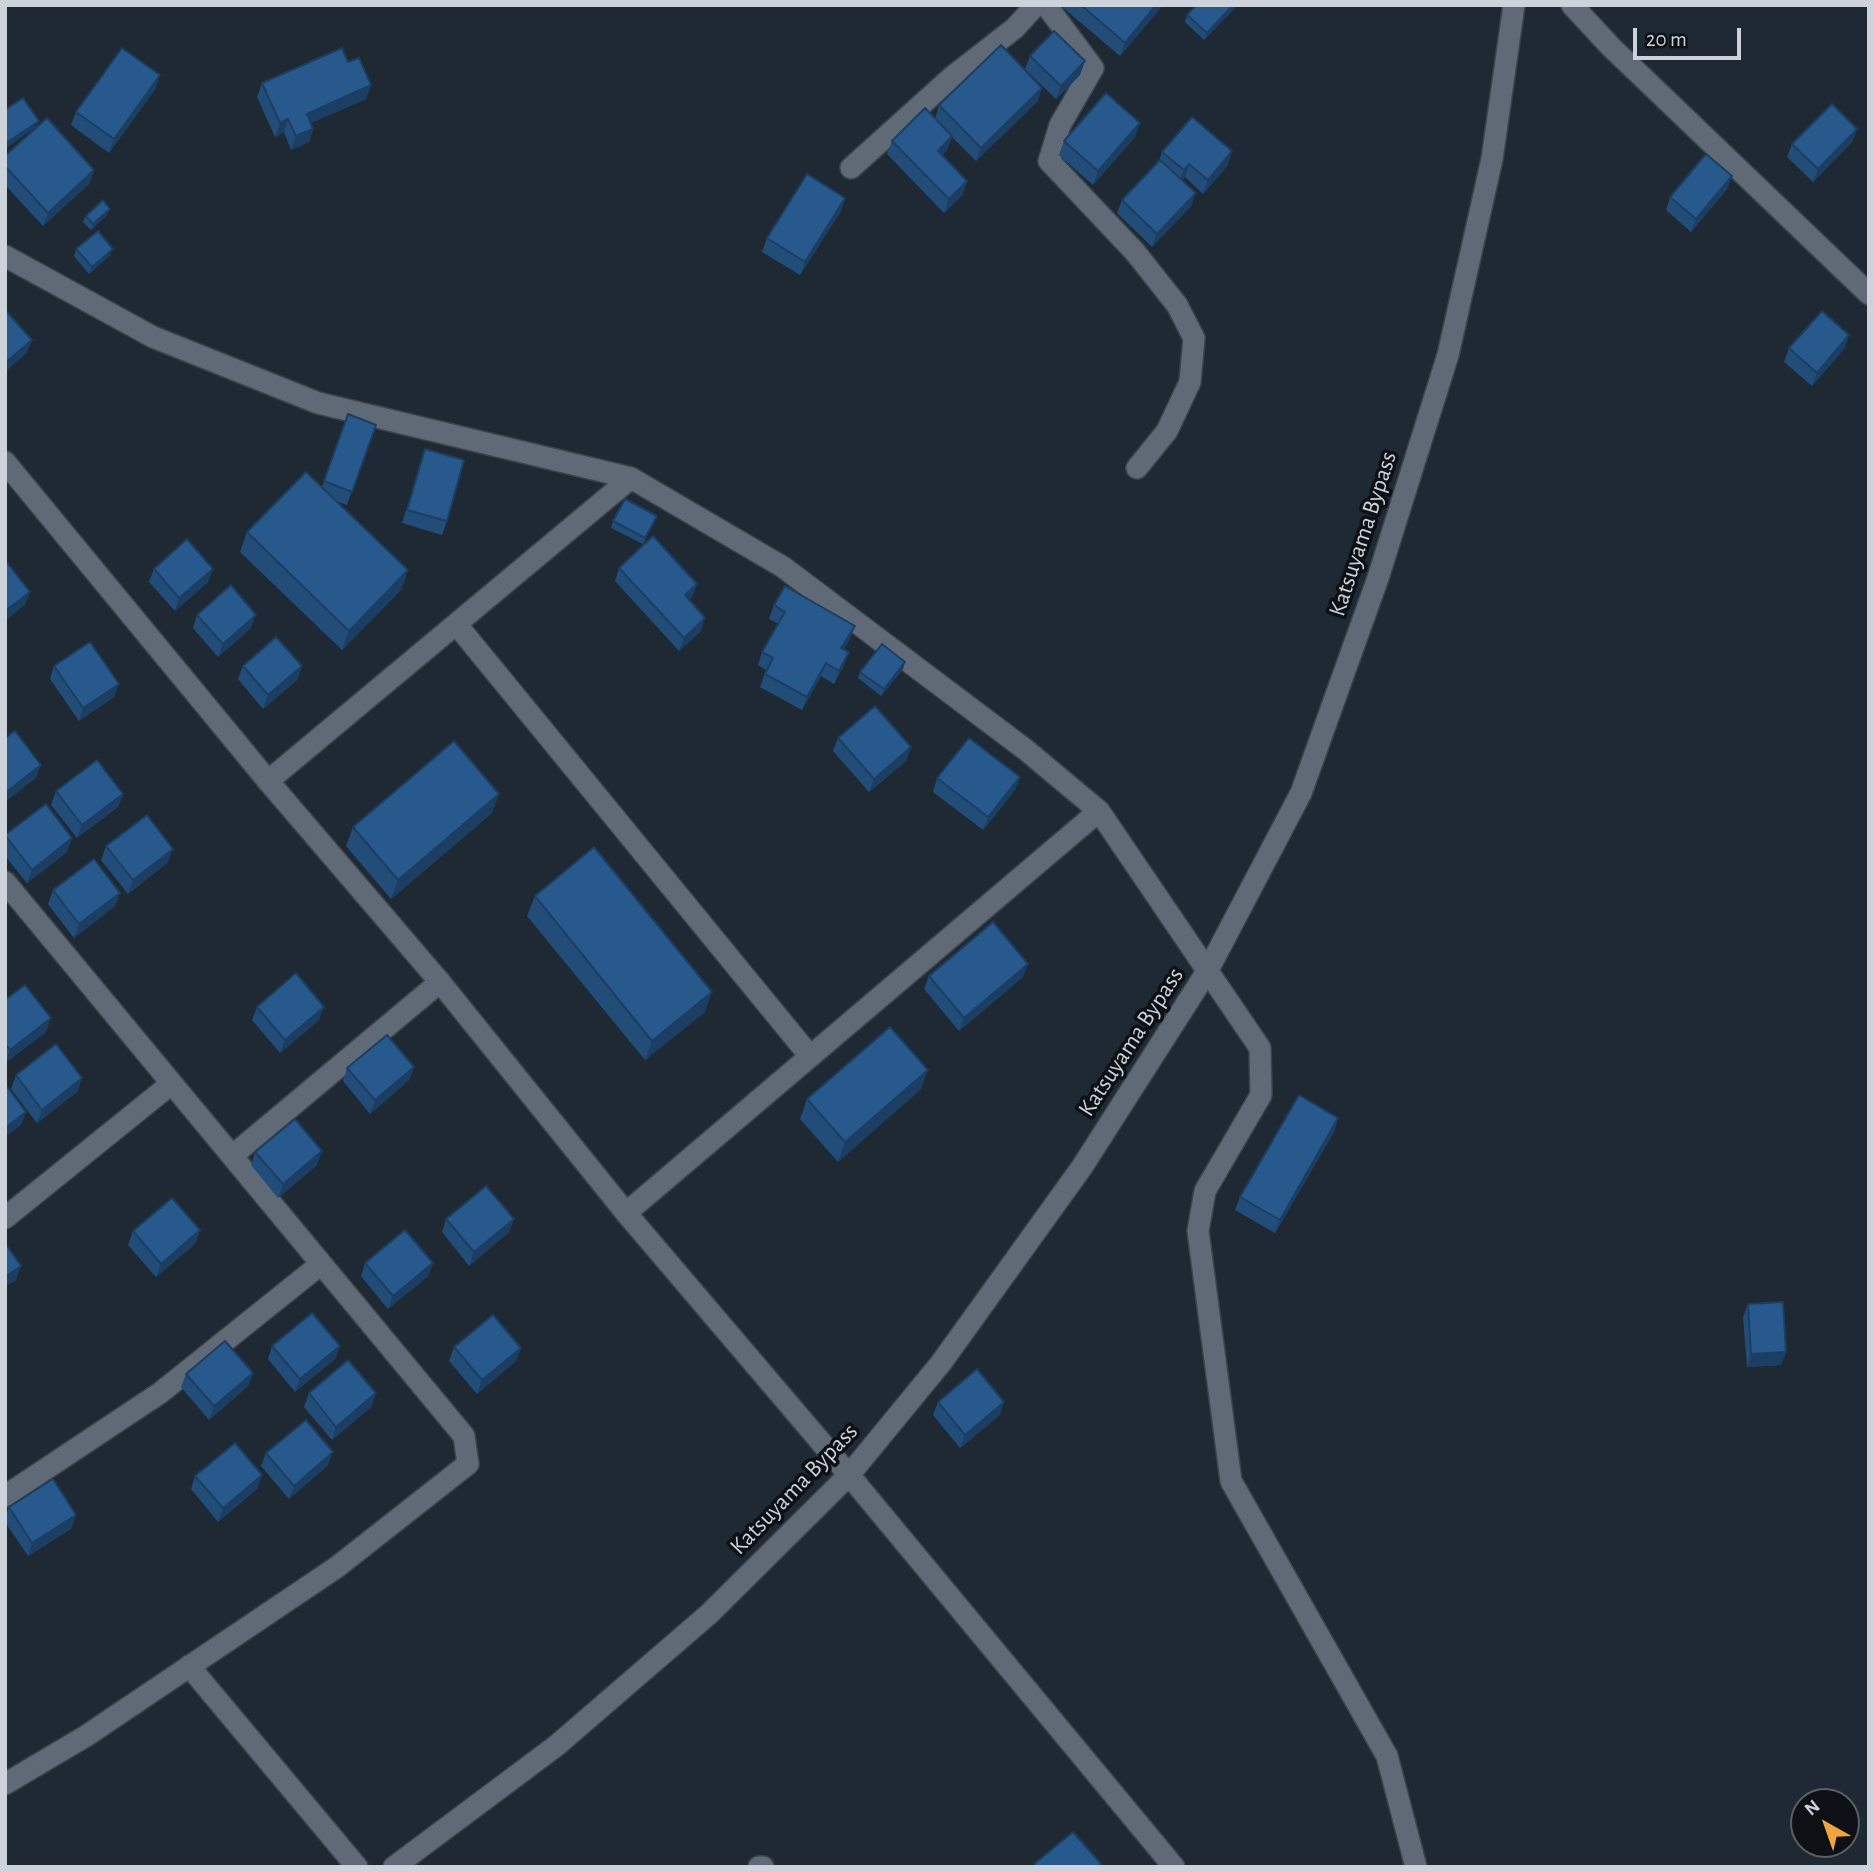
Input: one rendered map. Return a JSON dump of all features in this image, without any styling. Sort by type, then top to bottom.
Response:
[{"type":"street","points":[[851,168],[952,77],[1015,28],[1036,5]]},
{"type":"street","points":[[1046,5],[1093,68],[1060,125],[1049,161],[1135,252],[1177,305],[1194,338],[1190,383],[1167,431],[1138,468]]},
{"type":"street","name":"Katsuyama Bypass","points":[[394,1867],[556,1746],[709,1614],[849,1475],[941,1363],[1082,1167],[1208,970],[1301,793],[1382,564],[1448,355],[1492,159],[1514,5]]},
{"type":"street","points":[[1572,5],[1611,47],[1869,294]]},
{"type":"street","points":[[5,256],[153,337],[318,403],[631,478],[783,567],[1026,750],[1099,811],[1260,1048],[1261,1095],[1205,1191],[1198,1231],[1231,1481],[1387,1756],[1416,1867]]},
{"type":"street","points":[[5,462],[268,781],[440,982],[626,1213],[849,1475],[1174,1867]]},
{"type":"street","points":[[268,781],[631,478]]},
{"type":"street","points":[[457,625],[809,1055]]},
{"type":"street","points":[[626,1213],[1099,811]]},
{"type":"street","points":[[5,882],[464,1436],[468,1464],[337,1567],[86,1737],[5,1784]]},
{"type":"street","points":[[232,1156],[440,982]]},
{"type":"street","points":[[7,1213],[171,1084]]},
{"type":"street","points":[[5,1496],[160,1394],[321,1264]]},
{"type":"street","points":[[190,1666],[357,1867]]},
{"type":"building","points":[[1081,5],[1156,5],[1125,43]]},
{"type":"building","points":[[1196,5],[1233,5],[1207,33],[1187,15]]},
{"type":"building","points":[[1054,31],[1085,61],[1061,86],[1030,56]]},
{"type":"building","points":[[1001,45],[1042,88],[981,148],[939,105]]},
{"type":"building","points":[[122,48],[160,75],[114,139],[76,112]]},
{"type":"building","points":[[342,48],[348,62],[359,58],[371,85],[307,114],[313,129],[296,136],[288,119],[280,123],[262,83]]},
{"type":"building","points":[[1106,93],[1140,123],[1098,171],[1064,141]]},
{"type":"building","points":[[23,98],[39,121],[6,143],[5,110]]},
{"type":"building","points":[[1832,104],[1857,129],[1818,169],[1792,144]]},
{"type":"building","points":[[925,108],[952,136],[938,151],[967,181],[949,199],[892,141]]},
{"type":"building","points":[[1192,117],[1232,151],[1208,180],[1189,164],[1184,170],[1162,152]]},
{"type":"building","points":[[47,118],[94,170],[48,213],[5,166],[5,156]]},
{"type":"building","points":[[1706,154],[1732,176],[1696,219],[1670,197]]},
{"type":"building","points":[[1160,160],[1196,193],[1157,234],[1122,200]]},
{"type":"building","points":[[807,174],[845,198],[805,262],[767,238]]},
{"type":"building","points":[[103,200],[110,209],[93,224],[86,216]]},
{"type":"building","points":[[98,231],[113,249],[92,267],[76,249]]},
{"type":"building","points":[[5,311],[32,340],[5,363]]},
{"type":"building","points":[[1822,311],[1849,335],[1817,373],[1789,348]]},
{"type":"building","points":[[348,414],[376,425],[352,492],[324,481]]},
{"type":"building","points":[[425,449],[464,460],[447,521],[407,510]]},
{"type":"building","points":[[306,472],[408,570],[349,631],[247,532]]},
{"type":"building","points":[[625,499],[657,516],[645,538],[613,521]]},
{"type":"building","points":[[653,536],[697,584],[685,595],[705,618],[684,638],[619,568]]},
{"type":"building","points":[[187,539],[213,569],[179,598],[154,569]]},
{"type":"building","points":[[5,560],[30,592],[5,611]]},
{"type":"building","points":[[231,585],[256,615],[223,644],[197,615]]},
{"type":"building","points":[[785,586],[855,626],[841,648],[849,652],[839,671],[826,663],[807,697],[765,674],[773,658],[762,652],[785,612],[774,605]]},
{"type":"building","points":[[276,637],[302,666],[268,695],[243,666]]},
{"type":"building","points":[[90,642],[119,684],[83,708],[54,666]]},
{"type":"building","points":[[882,644],[905,662],[884,689],[860,672]]},
{"type":"building","points":[[875,706],[911,747],[874,779],[838,738]]},
{"type":"building","points":[[15,731],[41,765],[5,793],[5,738]]},
{"type":"building","points":[[969,738],[1020,777],[988,817],[937,778]]},
{"type":"building","points":[[454,741],[499,794],[398,880],[353,827]]},
{"type":"building","points":[[97,760],[123,794],[82,825],[56,791]]},
{"type":"building","points":[[46,804],[72,838],[32,870],[5,835]]},
{"type":"building","points":[[147,815],[173,849],[133,880],[106,846]]},
{"type":"building","points":[[594,847],[712,992],[652,1041],[535,896]]},
{"type":"building","points":[[94,859],[120,893],[79,924],[53,890]]},
{"type":"building","points":[[993,922],[1028,964],[964,1018],[929,976]]},
{"type":"building","points":[[296,973],[324,1007],[285,1040],[257,1007]]},
{"type":"building","points":[[25,985],[51,1018],[10,1050],[5,1044],[5,1000]]},
{"type":"building","points":[[890,1027],[928,1070],[845,1142],[807,1099]]},
{"type":"building","points":[[387,1035],[414,1067],[375,1100],[347,1068]]},
{"type":"building","points":[[56,1044],[82,1078],[42,1110],[16,1075]]},
{"type":"building","points":[[5,1084],[26,1112],[5,1128]]},
{"type":"building","points":[[1299,1095],[1338,1118],[1280,1220],[1240,1197]]},
{"type":"building","points":[[295,1119],[322,1151],[283,1184],[255,1152]]},
{"type":"building","points":[[486,1186],[514,1219],[474,1252],[446,1219]]},
{"type":"building","points":[[172,1198],[200,1230],[161,1264],[133,1231]]},
{"type":"building","points":[[405,1230],[433,1263],[393,1296],[365,1263]]},
{"type":"building","points":[[5,1243],[21,1266],[5,1277]]},
{"type":"building","points":[[1783,1302],[1786,1352],[1751,1354],[1748,1304]]},
{"type":"building","points":[[312,1313],[340,1346],[300,1379],[272,1346]]},
{"type":"building","points":[[493,1315],[521,1348],[482,1380],[454,1347]]},
{"type":"building","points":[[225,1341],[253,1373],[214,1406],[186,1374]]},
{"type":"building","points":[[348,1360],[376,1393],[336,1427],[309,1393]]},
{"type":"building","points":[[977,1369],[1004,1402],[965,1435],[938,1402]]},
{"type":"building","points":[[306,1420],[333,1452],[294,1486],[266,1453]]},
{"type":"building","points":[[235,1443],[262,1475],[223,1508],[195,1476]]},
{"type":"building","points":[[53,1479],[76,1515],[32,1543],[9,1507]]},
{"type":"building","points":[[1073,1832],[1101,1864],[1097,1867],[1036,1867],[1034,1864]]}]
